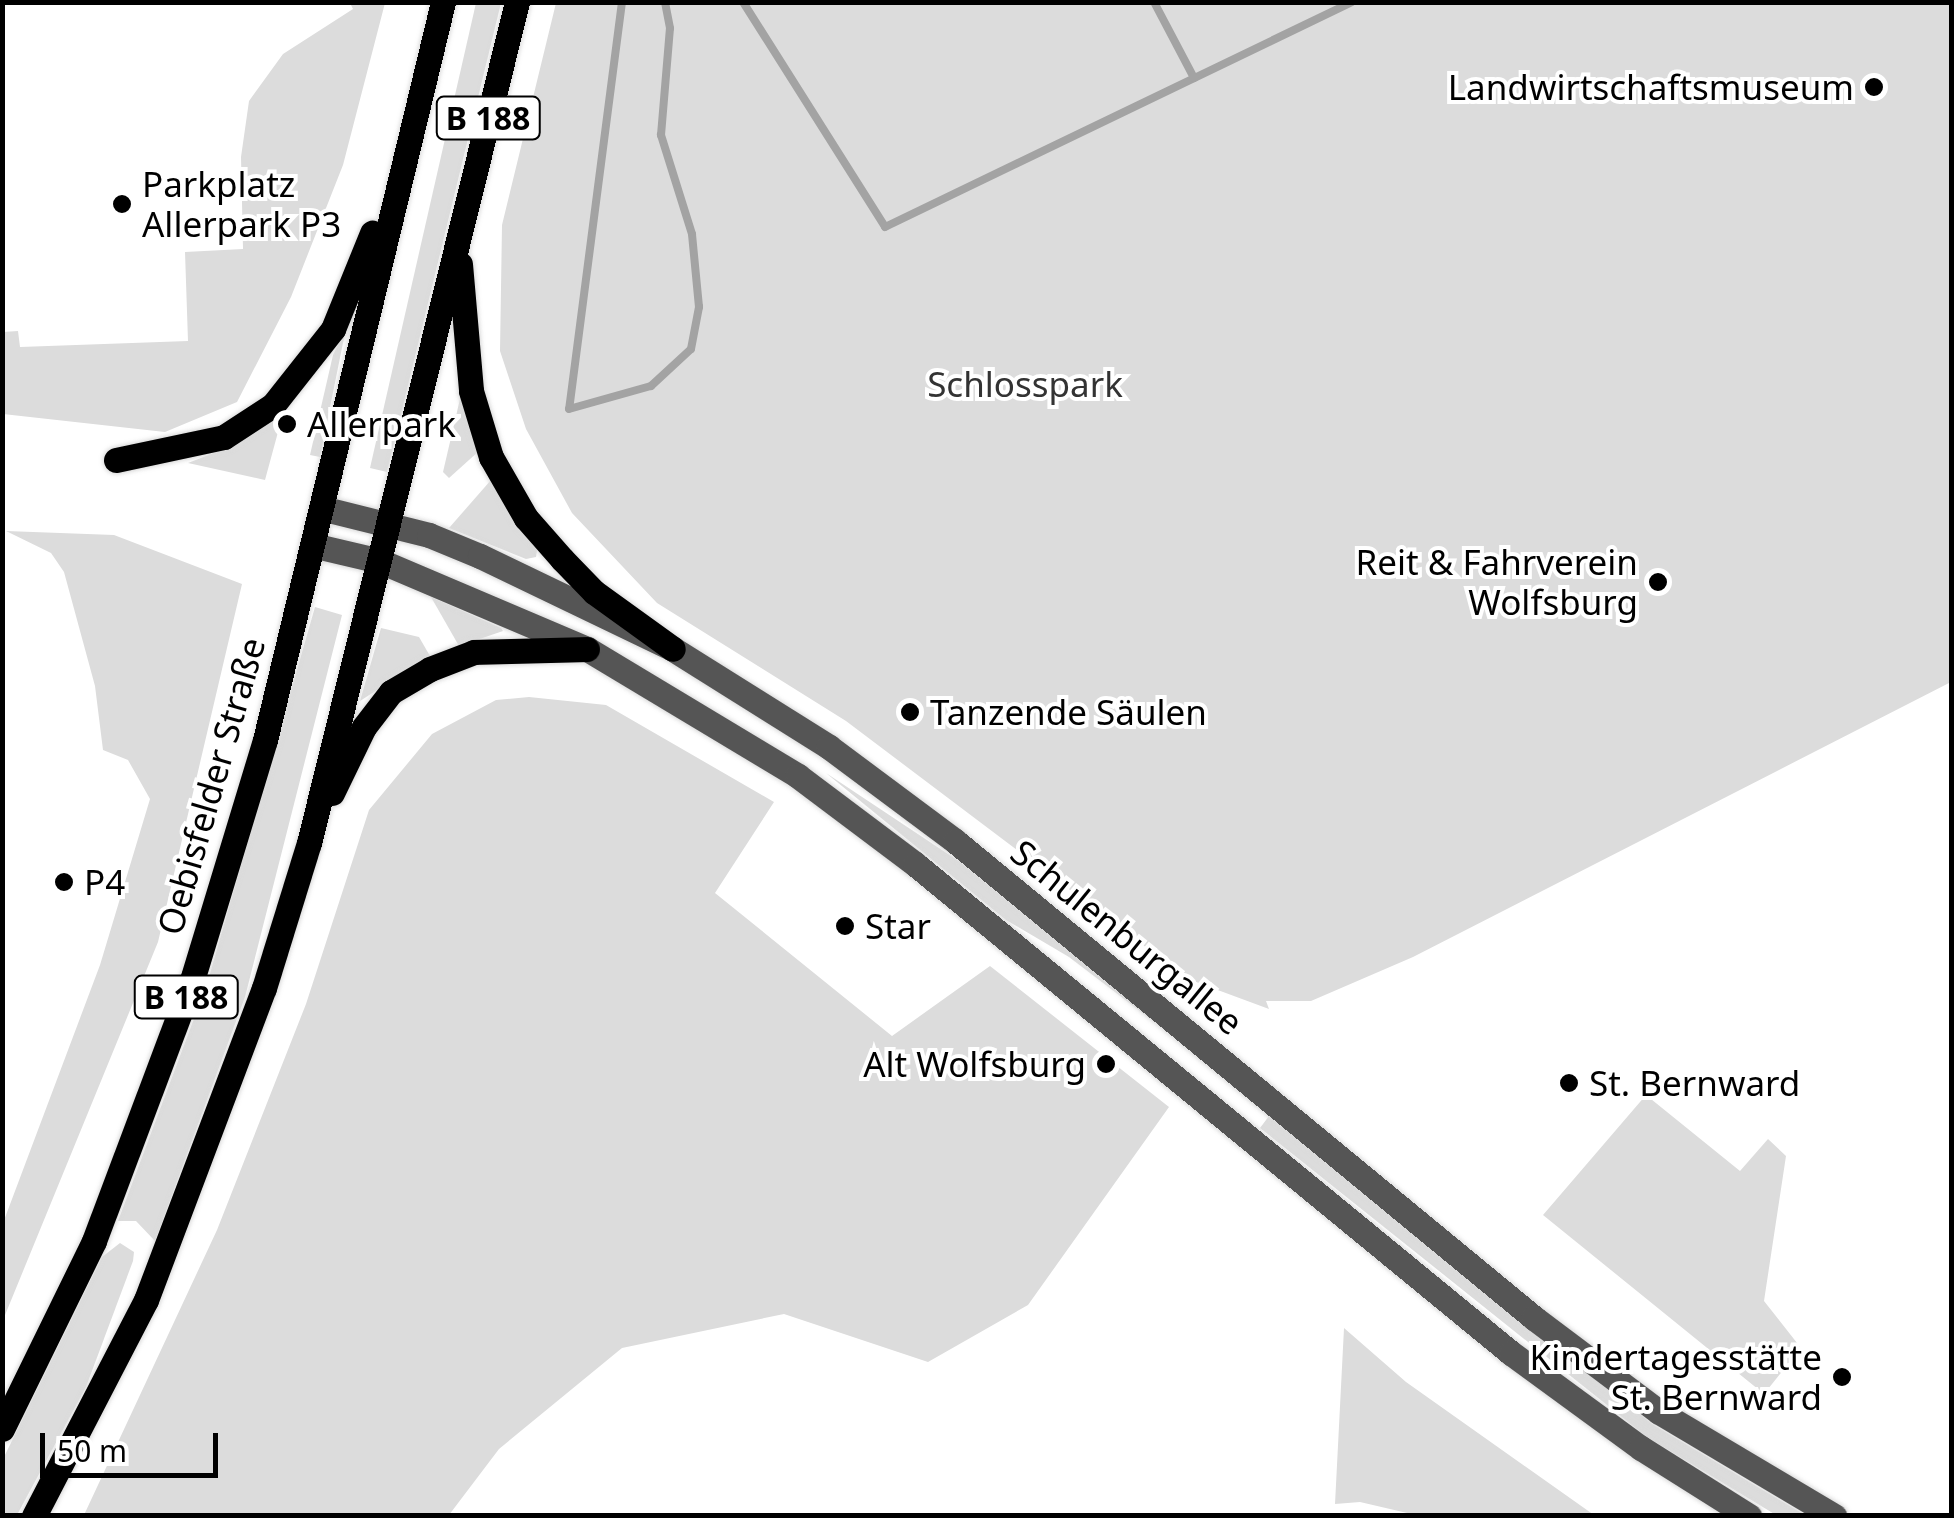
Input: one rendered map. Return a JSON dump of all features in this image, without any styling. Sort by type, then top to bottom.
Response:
[{"type":"main road","name":"B 188","points":[[312,546],[406,144],[444,2]]},
{"type":"main road","name":"B 188","points":[[34,1516],[115,1365],[213,1137],[308,843],[390,524],[516,2]]},
{"type":"main road","points":[[116,460],[224,436],[285,394],[333,329],[406,144]]},
{"type":"main road","points":[[459,234],[471,391],[491,457],[526,518],[562,559],[594,592],[673,649]]},
{"type":"main road","name":"Oebisfelder Straße","points":[[2,1429],[94,1241],[147,1111],[264,740],[312,546]]},
{"type":"main road","points":[[308,843],[364,726],[391,692],[474,652],[588,649]]},
{"type":"street","name":"Schulenburgallee","points":[[321,508],[390,524],[480,556],[673,649],[829,747],[954,841],[1534,1318],[1659,1412],[1834,1516]]},
{"type":"street","points":[[312,546],[380,561],[588,649],[798,776],[886,842],[1512,1352],[1640,1448],[1749,1516]]},
{"type":"green space","points":[[350,3],[385,3],[343,165],[291,297],[237,402],[165,432],[3,414],[3,332],[18,331],[20,347],[188,341],[185,252],[243,249],[241,157],[249,101],[283,54],[353,9]]},
{"type":"green space","points":[[476,3],[501,3],[387,472],[370,468]]},
{"type":"green space","name":"Schlosspark","points":[[556,3],[1951,3],[1951,682],[1413,957],[1311,1001],[1266,1001],[1269,1009],[1188,979],[846,721],[657,603],[572,513],[526,429],[500,351],[502,225]]},
{"type":"green space","points":[[346,328],[320,457],[310,455],[333,355]]},
{"type":"green space","points":[[463,386],[479,451],[449,478],[443,472]]},
{"type":"green space","points":[[284,410],[265,480],[188,463],[224,449]]},
{"type":"green space","points":[[491,480],[538,545],[536,557],[526,559],[449,528]]},
{"type":"green space","points":[[6,531],[114,535],[242,584],[158,942],[3,1320],[3,1223],[100,965],[150,799],[128,760],[103,750],[95,686],[64,572],[51,553]]},
{"type":"green space","points":[[431,597],[501,628],[503,631],[459,646]]},
{"type":"green space","points":[[315,607],[342,615],[245,997],[155,1241],[136,1221],[118,1221],[207,984]]},
{"type":"green space","points":[[381,628],[419,637],[430,656],[360,701]]},
{"type":"green space","points":[[529,697],[606,705],[774,802],[715,893],[892,1036],[990,966],[1169,1107],[1028,1305],[928,1362],[784,1314],[622,1348],[499,1449],[449,1515],[84,1515],[217,1230],[306,1004],[369,810],[432,734],[496,700]]},
{"type":"green space","points":[[826,773],[960,862],[1186,1046],[1069,957],[1006,920]]},
{"type":"green space","points":[[1646,1095],[1740,1171],[1768,1139],[1786,1156],[1764,1301],[1801,1348],[1764,1394],[1543,1215]]},
{"type":"green space","points":[[1269,1116],[1652,1424],[1805,1515],[1776,1515],[1647,1437],[1260,1128]]},
{"type":"green space","points":[[120,1243],[134,1252],[133,1261],[86,1387],[17,1515],[3,1515],[3,1459],[102,1257]]},
{"type":"green space","points":[[1344,1328],[1406,1382],[1594,1515],[1420,1516],[1360,1502],[1335,1504]]},
{"type":"waterway","points":[[622,2],[569,409],[651,386],[691,349],[699,307],[692,234],[661,135],[670,28],[665,2]]},
{"type":"waterway","points":[[743,2],[885,227],[1352,2]]},
{"type":"waterway","points":[[1154,2],[1194,78]]},
{"type":"place","name":"Landwirtschaftsmuseum","points":[[1874,87]]},
{"type":"place","name":"Parkplatz Allerpark P3","points":[[122,204]]},
{"type":"place","name":"Allerpark","points":[[287,424]]},
{"type":"place","name":"Reit & Fahrverein Wolfsburg","points":[[1658,582]]},
{"type":"place","name":"Tanzende Säulen","points":[[910,712]]},
{"type":"place","name":"P4","points":[[64,882]]},
{"type":"place","name":"Star","points":[[845,926]]},
{"type":"place","name":"Alt Wolfsburg","points":[[1106,1064]]},
{"type":"place","name":"St. Bernward","points":[[1569,1083]]},
{"type":"place","name":"Kindertagesstätte St. Bernward","points":[[1842,1377]]}]
